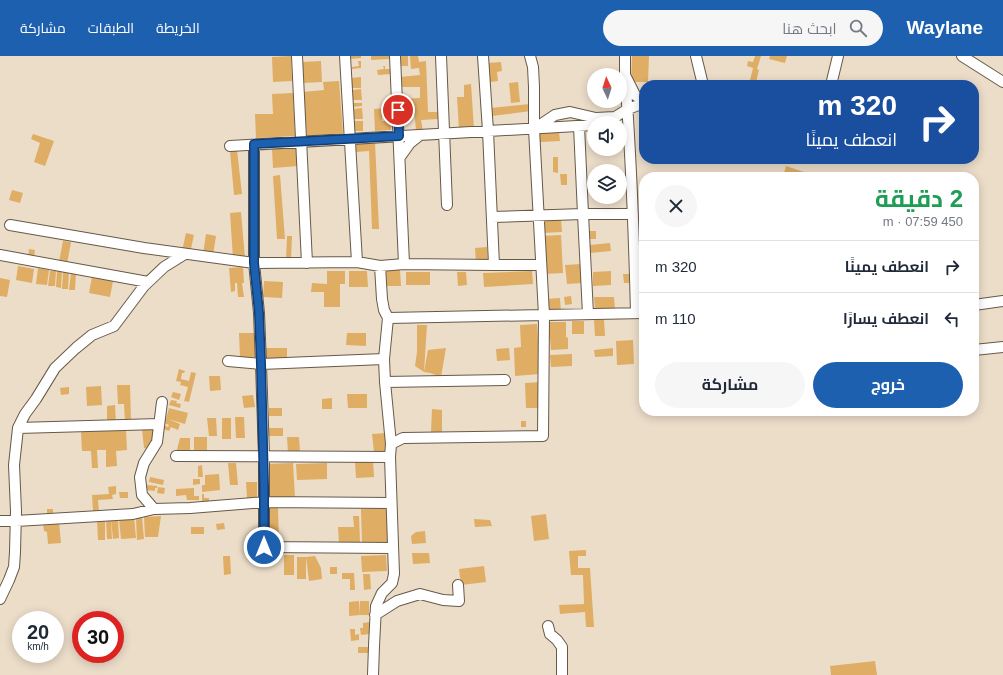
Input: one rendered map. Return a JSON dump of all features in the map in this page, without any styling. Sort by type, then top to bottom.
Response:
[{"type":"street","points":[[297,56],[307,263]]},
{"type":"street","points":[[345,56],[356,262]]},
{"type":"street","points":[[395,56],[404,264]]},
{"type":"street","points":[[441,56],[447,205]]},
{"type":"street","points":[[483,56],[494,266]]},
{"type":"street","points":[[391,444],[403,438],[543,436],[544,315],[534,129],[533,67],[530,56]]},
{"type":"street","points":[[624,56],[625,68]]},
{"type":"street","points":[[696,56],[702,80]]},
{"type":"street","points":[[831,80],[838,56]]},
{"type":"street","points":[[962,56],[1003,82]]},
{"type":"street","points":[[627,78],[635,95],[639,98]]},
{"type":"street","points":[[626,116],[628,109],[627,97]]},
{"type":"street","points":[[534,129],[554,115],[570,112],[596,118],[615,117],[639,104]]},
{"type":"street","points":[[579,126],[588,314]]},
{"type":"street","points":[[230,146],[587,126]]},
{"type":"street","points":[[400,158],[410,143],[420,135]]},
{"type":"street","points":[[254,144],[254,263],[259,313],[261,364],[265,502],[264,547],[392,548]]},
{"type":"street","points":[[627,154],[639,299]]},
{"type":"street","points":[[492,217],[633,214]]},
{"type":"street","points":[[10,225],[136,247],[254,263],[356,262],[380,266],[404,264],[494,266],[541,265]]},
{"type":"street","points":[[0,599],[14,567],[16,521],[14,465],[18,428],[25,414],[55,368],[92,335],[114,326],[144,286],[164,267],[184,254]]},
{"type":"street","points":[[0,255],[148,282]]},
{"type":"street","points":[[373,675],[376,606],[382,593],[392,583],[394,574],[392,548],[391,444],[384,359],[388,318],[384,310],[382,299],[380,266]]},
{"type":"street","points":[[979,304],[1003,301]]},
{"type":"street","points":[[388,318],[639,313]]},
{"type":"street","points":[[979,349],[1003,346]]},
{"type":"street","points":[[228,362],[261,364],[384,359]]},
{"type":"street","points":[[385,382],[505,380]]},
{"type":"street","points":[[154,509],[142,495],[140,476],[144,463],[157,442],[162,402]]},
{"type":"street","points":[[18,428],[159,424]]},
{"type":"street","points":[[176,456],[390,457]]},
{"type":"street","points":[[0,521],[133,514],[154,509],[190,508],[265,502],[391,504]]},
{"type":"street","points":[[375,615],[397,601],[420,594],[443,600],[459,601],[458,585]]},
{"type":"street","points":[[548,626],[550,634],[557,640],[562,648],[562,675]]},
{"type":"building","points":[[291,56],[292,81],[273,82],[272,57]]},
{"type":"building","points":[[351,56],[361,56],[361,58],[351,59]]},
{"type":"building","points":[[371,56],[389,56],[389,59],[371,60]]},
{"type":"building","points":[[399,56],[408,56],[408,66],[399,66]]},
{"type":"building","points":[[410,56],[418,56],[419,62],[426,61],[428,112],[438,112],[438,119],[421,120],[423,131],[416,131],[414,107],[401,107],[400,99],[420,98],[420,87],[401,87],[400,77],[420,75],[419,68],[411,69]]},
{"type":"building","points":[[632,56],[649,56],[648,80],[631,82]]},
{"type":"building","points":[[755,56],[761,56],[757,69],[759,70],[756,80],[750,80],[753,68],[747,66],[748,61],[753,62]]},
{"type":"building","points":[[770,56],[787,56],[785,63],[769,59]]},
{"type":"building","points":[[321,61],[322,82],[302,83],[301,62]]},
{"type":"building","points":[[358,61],[361,61],[361,68],[352,69],[352,67],[359,66]]},
{"type":"building","points":[[501,62],[502,71],[497,72],[498,81],[490,82],[488,63]]},
{"type":"building","points":[[383,66],[385,66],[385,69],[391,69],[391,74],[378,75],[377,70],[384,69]]},
{"type":"building","points":[[361,77],[361,88],[352,88],[351,78]]},
{"type":"building","points":[[339,81],[343,134],[307,137],[303,92],[324,90],[323,82]]},
{"type":"building","points":[[518,82],[520,102],[511,103],[509,83]]},
{"type":"building","points":[[471,84],[474,129],[459,130],[457,97],[464,97],[464,85]]},
{"type":"building","points":[[361,89],[362,100],[353,100],[352,90]]},
{"type":"building","points":[[293,93],[295,136],[256,138],[255,114],[273,114],[272,94]]},
{"type":"building","points":[[353,103],[362,103],[362,106],[353,107]]},
{"type":"building","points":[[530,104],[531,111],[492,116],[491,108]]},
{"type":"building","points":[[362,108],[363,119],[354,119],[353,109]]},
{"type":"building","points":[[388,108],[389,117],[382,117],[382,121],[393,121],[394,127],[391,127],[391,130],[375,131],[374,109]]},
{"type":"building","points":[[354,121],[363,121],[363,131],[354,131]]},
{"type":"building","points":[[559,132],[560,141],[540,142],[540,133]]},
{"type":"building","points":[[33,134],[54,141],[45,166],[34,162],[40,143],[31,139]]},
{"type":"building","points":[[375,142],[379,229],[372,229],[369,151],[356,152],[355,143]]},
{"type":"building","points":[[296,147],[298,166],[273,168],[272,149]]},
{"type":"building","points":[[237,150],[242,194],[234,195],[230,151]]},
{"type":"building","points":[[553,157],[558,157],[558,173],[553,172]]},
{"type":"building","points":[[786,166],[804,172],[784,172]]},
{"type":"building","points":[[560,174],[567,174],[567,185],[561,185]]},
{"type":"building","points":[[280,175],[285,239],[277,239],[273,176]]},
{"type":"building","points":[[12,190],[23,193],[20,203],[9,200]]},
{"type":"building","points":[[241,212],[245,258],[233,258],[230,213]]},
{"type":"building","points":[[561,219],[562,232],[542,233],[541,220]]},
{"type":"building","points":[[589,231],[596,231],[596,239],[589,239]]},
{"type":"building","points":[[186,233],[194,235],[190,253],[182,251]]},
{"type":"building","points":[[206,234],[216,236],[213,255],[203,254]]},
{"type":"building","points":[[561,235],[563,273],[544,274],[541,236]]},
{"type":"building","points":[[287,236],[292,236],[291,260],[286,260]]},
{"type":"building","points":[[63,241],[71,242],[67,264],[59,262]]},
{"type":"building","points":[[610,243],[611,251],[590,253],[590,245]]},
{"type":"building","points":[[487,247],[488,263],[476,263],[475,248]]},
{"type":"building","points":[[29,249],[35,250],[34,258],[28,258]]},
{"type":"building","points":[[581,264],[583,283],[567,284],[565,265]]},
{"type":"building","points":[[18,266],[34,269],[32,283],[16,280]]},
{"type":"building","points":[[243,267],[244,283],[242,283],[244,297],[238,297],[237,283],[235,283],[235,291],[231,292],[229,268]]},
{"type":"building","points":[[38,268],[49,270],[47,285],[36,284]]},
{"type":"building","points":[[400,269],[401,286],[387,286],[386,270]]},
{"type":"building","points":[[50,271],[56,271],[55,286],[48,286]]},
{"type":"building","points":[[57,271],[62,271],[61,288],[56,287]]},
{"type":"building","points":[[327,271],[345,271],[345,284],[340,284],[340,307],[324,307],[324,292],[311,292],[312,283],[327,284]]},
{"type":"building","points":[[349,271],[367,271],[368,287],[349,287]]},
{"type":"building","points":[[532,271],[533,284],[484,287],[483,273]]},
{"type":"building","points":[[611,271],[611,285],[593,286],[593,272]]},
{"type":"building","points":[[63,272],[69,272],[68,289],[62,289]]},
{"type":"building","points":[[406,272],[430,272],[430,285],[406,285]]},
{"type":"building","points":[[457,272],[466,272],[467,285],[458,286]]},
{"type":"building","points":[[71,273],[76,273],[75,290],[69,290]]},
{"type":"building","points":[[623,274],[630,274],[631,283],[624,283]]},
{"type":"building","points":[[92,277],[113,281],[110,297],[89,293]]},
{"type":"building","points":[[0,278],[10,280],[7,297],[0,296]]},
{"type":"building","points":[[264,281],[283,282],[282,298],[263,297]]},
{"type":"building","points":[[571,296],[572,304],[565,305],[564,297]]},
{"type":"building","points":[[594,297],[614,297],[615,309],[595,309]]},
{"type":"building","points":[[560,298],[561,313],[546,314],[545,299]]},
{"type":"building","points":[[594,320],[604,320],[605,336],[595,336]]},
{"type":"building","points":[[572,321],[584,321],[584,334],[572,334]]},
{"type":"building","points":[[548,322],[566,322],[568,349],[551,350],[550,338],[548,338]]},
{"type":"building","points":[[537,324],[540,374],[515,376],[514,348],[521,347],[520,325]]},
{"type":"building","points":[[417,325],[427,325],[424,372],[415,366],[417,352]]},
{"type":"building","points":[[239,333],[257,333],[257,357],[240,357]]},
{"type":"building","points":[[347,333],[366,333],[366,346],[346,345]]},
{"type":"building","points":[[633,340],[634,364],[617,365],[616,341]]},
{"type":"building","points":[[264,348],[287,348],[287,358],[264,358]]},
{"type":"building","points":[[446,348],[441,377],[424,372],[428,350]]},
{"type":"building","points":[[509,348],[510,360],[497,361],[496,349]]},
{"type":"building","points":[[613,348],[613,356],[595,357],[594,350]]},
{"type":"building","points":[[572,354],[572,366],[551,367],[550,355]]},
{"type":"building","points":[[179,369],[185,371],[182,373],[181,379],[189,381],[191,372],[196,373],[189,402],[184,401],[188,387],[180,385],[181,382],[176,381]]},
{"type":"building","points":[[209,376],[220,376],[221,390],[210,391]]},
{"type":"building","points":[[541,382],[542,408],[526,408],[525,383]]},
{"type":"building","points":[[117,385],[130,385],[131,421],[125,422],[124,404],[118,404]]},
{"type":"building","points":[[101,386],[102,405],[87,406],[86,387]]},
{"type":"building","points":[[69,387],[69,394],[61,395],[60,388]]},
{"type":"building","points":[[173,392],[181,394],[179,400],[171,397]]},
{"type":"building","points":[[347,394],[367,394],[367,408],[348,408]]},
{"type":"building","points":[[253,395],[255,407],[244,408],[242,396]]},
{"type":"building","points":[[332,398],[332,409],[322,409],[322,399]]},
{"type":"building","points":[[171,400],[177,401],[176,403],[181,404],[180,408],[169,405]]},
{"type":"building","points":[[115,405],[116,423],[107,423],[107,406]]},
{"type":"building","points":[[169,408],[188,413],[185,424],[168,419],[180,424],[178,430],[171,427],[169,431],[163,429],[164,425],[168,427],[169,425],[164,423]]},
{"type":"building","points":[[269,408],[282,408],[282,416],[269,416]]},
{"type":"building","points":[[432,409],[442,410],[442,432],[431,432]]},
{"type":"building","points":[[235,417],[244,417],[245,438],[236,438]]},
{"type":"building","points":[[207,418],[216,418],[217,436],[209,436]]},
{"type":"building","points":[[222,418],[231,418],[231,439],[222,439]]},
{"type":"building","points":[[521,421],[526,421],[526,427],[521,427]]},
{"type":"building","points":[[154,428],[151,449],[144,448],[142,429]]},
{"type":"building","points":[[266,428],[283,428],[283,436],[266,436]]},
{"type":"building","points":[[126,430],[127,450],[116,451],[117,466],[106,467],[106,450],[97,450],[98,468],[92,468],[91,451],[82,451],[81,432]]},
{"type":"building","points":[[386,433],[387,451],[374,452],[372,434]]},
{"type":"building","points":[[194,437],[207,437],[207,453],[194,453]]},
{"type":"building","points":[[287,437],[299,437],[300,452],[288,453]]},
{"type":"building","points":[[180,438],[190,438],[190,452],[176,453]]},
{"type":"building","points":[[373,461],[374,477],[356,478],[355,462]]},
{"type":"building","points":[[228,463],[236,463],[238,485],[230,485]]},
{"type":"building","points":[[293,463],[295,498],[268,499],[267,464]]},
{"type":"building","points":[[327,463],[327,479],[297,480],[296,464]]},
{"type":"building","points":[[202,465],[203,477],[198,477],[198,466]]},
{"type":"building","points":[[219,474],[220,490],[202,492],[202,485],[205,485],[205,475]]},
{"type":"building","points":[[150,477],[164,480],[163,485],[149,482]]},
{"type":"building","points":[[193,479],[200,479],[200,484],[193,485]]},
{"type":"building","points":[[246,482],[257,482],[257,499],[247,499]]},
{"type":"building","points":[[147,485],[157,486],[157,488],[155,488],[155,491],[147,490]]},
{"type":"building","points":[[116,486],[116,494],[112,495],[113,499],[98,500],[99,511],[93,511],[92,495],[109,494],[108,487]]},
{"type":"building","points":[[158,487],[165,488],[164,494],[157,493]]},
{"type":"building","points":[[194,488],[194,496],[199,496],[199,500],[187,500],[186,495],[176,496],[176,489]]},
{"type":"building","points":[[119,492],[128,492],[128,498],[120,498]]},
{"type":"building","points":[[202,494],[204,494],[204,498],[209,498],[209,502],[202,503]]},
{"type":"building","points":[[278,507],[279,545],[269,545],[269,508]]},
{"type":"building","points":[[389,508],[390,543],[362,544],[361,509]]},
{"type":"building","points":[[47,509],[53,509],[53,514],[47,515]]},
{"type":"building","points":[[546,514],[549,539],[534,541],[531,516]]},
{"type":"building","points":[[161,516],[158,537],[145,537],[144,517]]},
{"type":"building","points":[[353,516],[359,516],[360,542],[339,543],[338,527],[354,527]]},
{"type":"building","points":[[134,517],[136,538],[121,539],[119,519]]},
{"type":"building","points":[[142,517],[144,539],[137,540],[136,518]]},
{"type":"building","points":[[111,519],[118,519],[119,538],[113,539]]},
{"type":"building","points":[[474,519],[490,520],[492,526],[475,527]]},
{"type":"building","points":[[97,520],[105,520],[105,540],[98,540]]},
{"type":"building","points":[[106,520],[111,520],[112,539],[107,539]]},
{"type":"building","points":[[59,522],[61,543],[48,544],[47,532],[44,531],[43,524]]},
{"type":"building","points":[[224,523],[225,529],[217,530],[216,524]]},
{"type":"building","points":[[191,527],[204,527],[204,534],[191,534]]},
{"type":"building","points":[[425,531],[426,543],[412,544],[411,536],[416,532]]},
{"type":"building","points":[[586,550],[586,556],[578,556],[578,568],[590,568],[594,627],[586,627],[585,612],[560,614],[559,605],[584,604],[583,575],[571,575],[569,551]]},
{"type":"building","points":[[412,553],[429,553],[430,563],[413,564]]},
{"type":"building","points":[[284,555],[294,555],[294,575],[284,575]]},
{"type":"building","points":[[386,555],[387,571],[362,572],[361,556]]},
{"type":"building","points":[[223,556],[230,556],[231,574],[224,575]]},
{"type":"building","points":[[269,556],[269,565],[263,565],[263,557]]},
{"type":"building","points":[[315,556],[321,568],[322,579],[309,581],[306,557]]},
{"type":"building","points":[[297,557],[306,557],[306,579],[297,579]]},
{"type":"building","points":[[484,566],[486,582],[461,585],[459,569]]},
{"type":"building","points":[[330,567],[337,567],[337,574],[330,574]]},
{"type":"building","points":[[342,573],[354,573],[355,590],[350,590],[350,579],[342,579]]},
{"type":"building","points":[[363,574],[370,574],[371,589],[364,590]]},
{"type":"building","points":[[359,601],[360,615],[349,616],[349,602]]},
{"type":"building","points":[[360,601],[369,601],[369,615],[360,615]]},
{"type":"building","points":[[370,622],[370,634],[361,635],[360,628],[363,628],[363,623]]},
{"type":"building","points":[[350,629],[355,629],[355,635],[359,634],[359,640],[351,641]]},
{"type":"building","points":[[358,647],[368,647],[369,653],[358,653]]},
{"type":"building","points":[[875,661],[877,675],[831,675],[830,666]]},
{"type":"route","points":[[264,547],[261,364],[259,313],[254,263],[254,144],[399,136],[398,110]]}]
